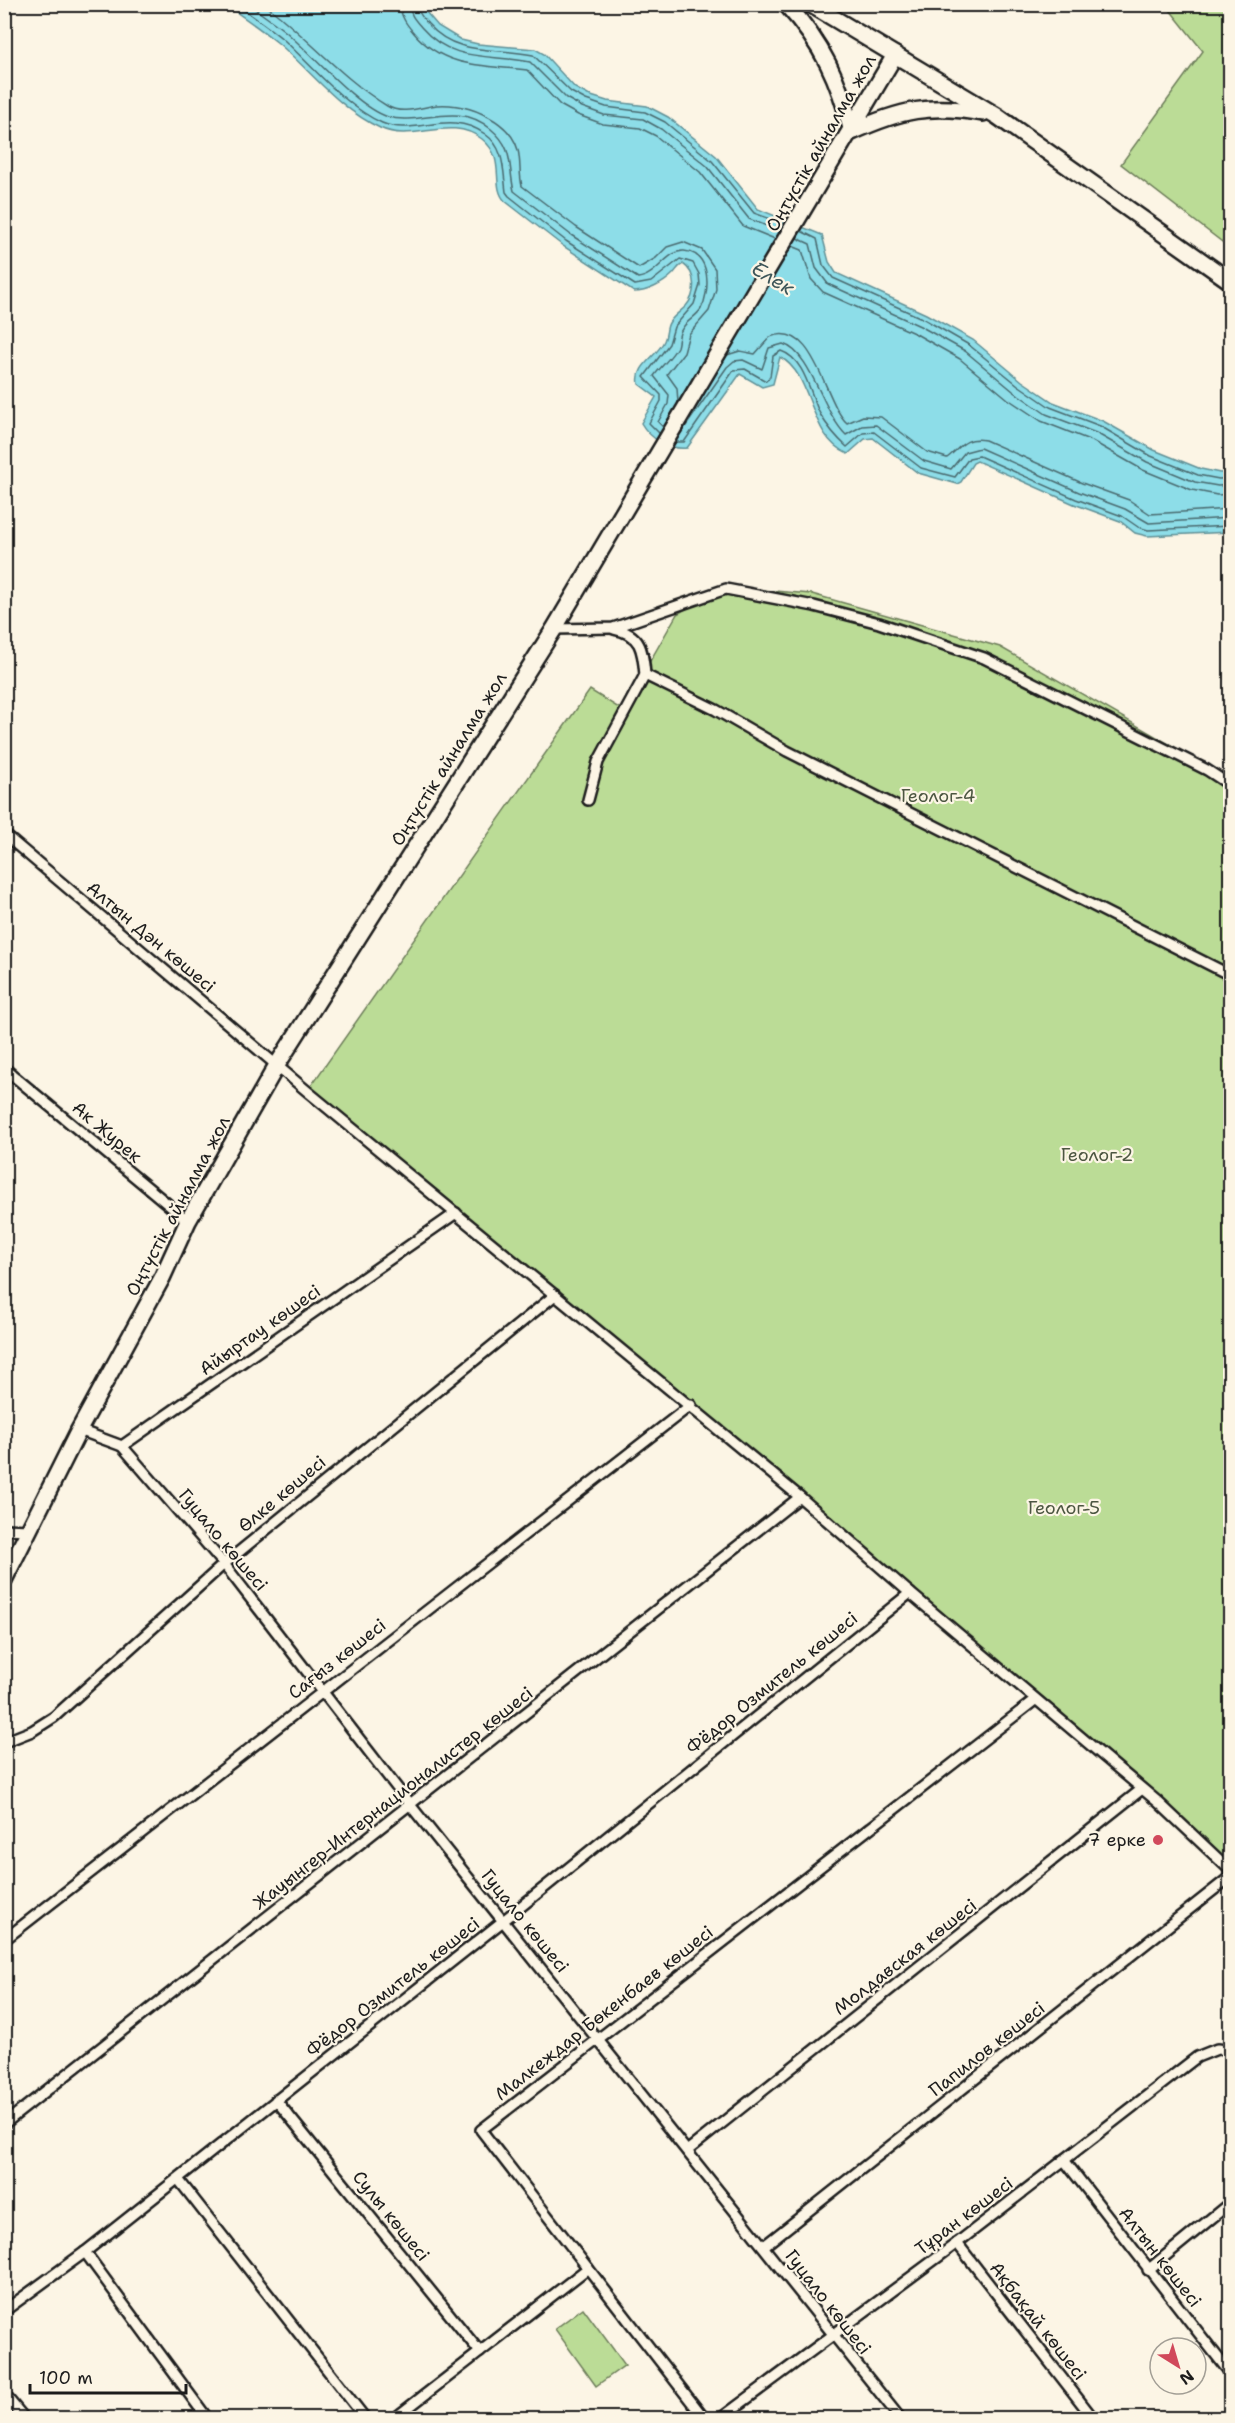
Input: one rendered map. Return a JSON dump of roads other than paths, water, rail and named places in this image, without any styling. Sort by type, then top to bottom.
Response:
[{"type":"highway","points":[[786,4],[813,37],[832,69],[849,136],[908,110],[942,106],[997,116]]},
{"type":"highway","name":"Оңтүстік айналма жол","points":[[4,1580],[79,1430],[162,1278],[188,1221],[277,1065],[554,629],[849,136],[895,55],[810,4]]},
{"type":"highway","points":[[895,55],[997,116],[1230,281]]},
{"type":"street","points":[[613,628],[726,589],[814,606],[879,623],[984,658],[1207,770],[1230,784]]},
{"type":"street","points":[[554,629],[613,628],[628,632],[638,641],[644,658],[645,675],[598,762],[588,800]]},
{"type":"street","points":[[645,675],[798,756],[1230,975]]},
{"type":"street","name":"Алтын Дән көшесі","points":[[4,834],[277,1065],[800,1497],[1142,1790],[1230,1870]]},
{"type":"street","name":"Ак Журек","points":[[4,1068],[188,1221]]},
{"type":"street","name":"Айыртау көшесі","points":[[122,1446],[456,1214]]},
{"type":"street","name":"Өлке көшесі","points":[[4,1742],[32,1731],[54,1717],[224,1564],[555,1295]]},
{"type":"street","name":"Сағыз көшесі","points":[[4,1940],[691,1405]]},
{"type":"street","points":[[79,1430],[122,1446]]},
{"type":"street","name":"Гуцало көшесі","points":[[122,1446],[224,1564],[324,1690],[411,1806],[900,2418]]},
{"type":"street","name":"Жауынгер-Интернационалистер көшесі","points":[[4,2124],[411,1806],[800,1497]]},
{"type":"street","points":[[4,1529],[29,1530]]},
{"type":"street","name":"Фёдор Озмитель көшесі","points":[[4,2311],[85,2252],[178,2179],[910,1593]]},
{"type":"street","name":"Малкеждар Бөкенбаев көшесі","points":[[704,2418],[481,2130],[1035,1700]]},
{"type":"street","name":"Молдавская көшесі","points":[[687,2151],[1142,1790]]},
{"type":"street","name":"Папилов көшесі","points":[[764,2246],[1230,1877]]},
{"type":"street","name":"Тұран көшесі","points":[[721,2418],[957,2243],[1197,2057],[1217,2049],[1230,2050]]},
{"type":"street","name":"Сулы көшесі","points":[[276,2100],[480,2352]]},
{"type":"street","name":"Алтын көшесі","points":[[1064,2160],[1230,2373]]},
{"type":"street","points":[[178,2179],[365,2418]]},
{"type":"street","points":[[1148,2270],[1230,2204]]},
{"type":"street","name":"Ақбақай көшесі","points":[[957,2243],[1093,2418]]},
{"type":"street","points":[[85,2252],[207,2418]]},
{"type":"street","points":[[395,2418],[588,2268]]},
{"type":"street","points":[[4,2394],[24,2418]]},
{"type":"water","name":"Елек","points":[[226,5],[420,5],[438,26],[461,40],[478,44],[535,49],[544,54],[575,88],[588,95],[607,101],[647,106],[668,117],[716,156],[758,209],[822,235],[829,262],[836,273],[926,314],[973,340],[1022,381],[1053,402],[1103,421],[1154,450],[1201,469],[1220,473],[1230,472],[1230,532],[1147,536],[1135,533],[1120,521],[1074,504],[977,461],[957,484],[918,473],[873,438],[865,439],[848,454],[835,446],[825,434],[800,378],[780,357],[773,384],[762,387],[740,374],[687,448],[673,447],[661,442],[649,434],[641,423],[656,397],[639,384],[639,377],[643,366],[661,347],[669,323],[686,306],[692,296],[694,284],[688,268],[683,264],[660,284],[644,291],[634,292],[563,246],[505,201],[499,187],[494,155],[482,139],[470,132],[457,129],[405,133],[380,128],[351,111],[278,43]]},
{"type":"place","name":"7 ерке","points":[[1158,1840]]},
{"type":"park label","name":"Геолог-4","points":[[938,796]]},
{"type":"park label","name":"Геолог-2","points":[[1097,1155]]},
{"type":"park label","name":"Геолог-5","points":[[1064,1508]]}]
